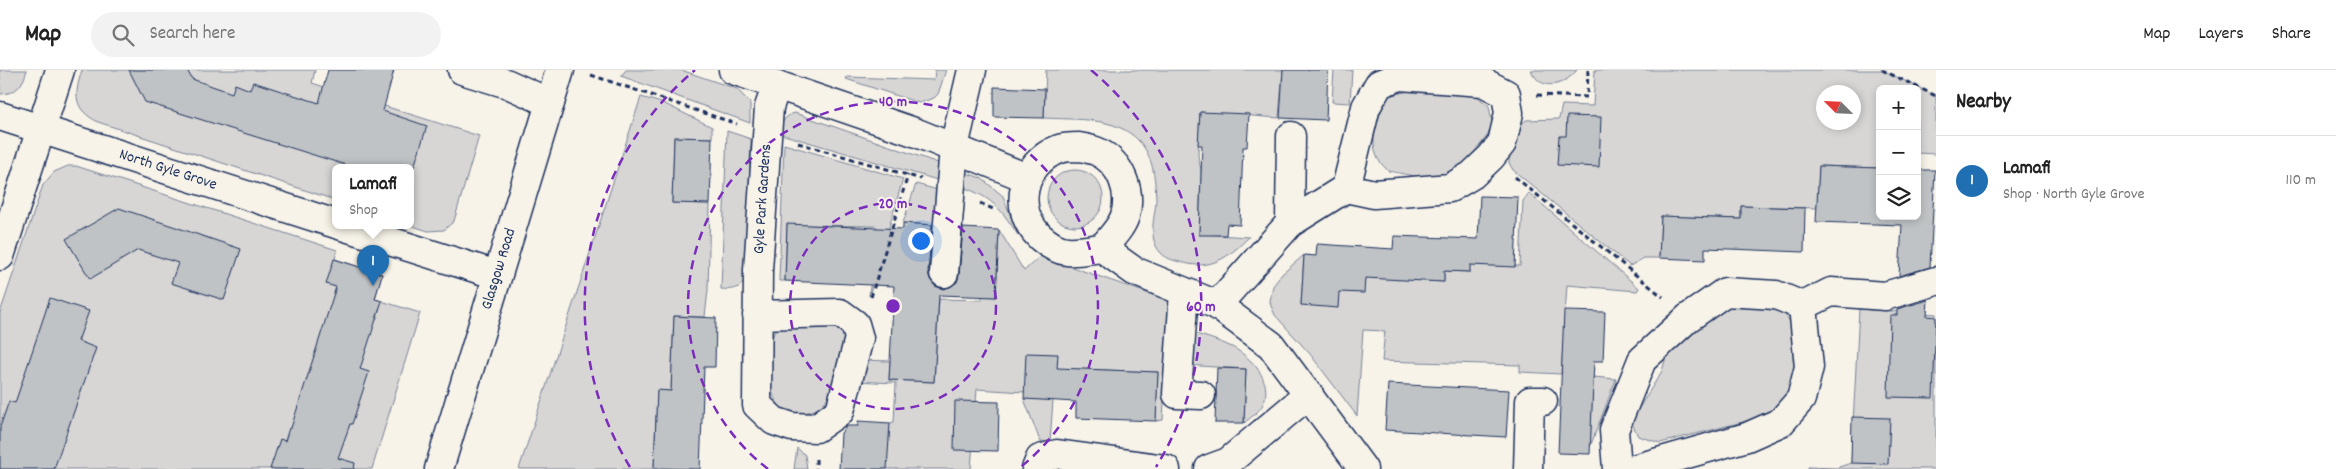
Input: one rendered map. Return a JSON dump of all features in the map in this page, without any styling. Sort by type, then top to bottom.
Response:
[{"type":"street","points":[[0,256],[60,70]]},
{"type":"street","points":[[462,70],[508,84],[550,103]]},
{"type":"street","points":[[733,70],[954,147],[1027,178]]},
{"type":"street","points":[[944,273],[954,147],[972,70]]},
{"type":"street","name":"Glasgow Road","points":[[439,469],[550,103],[572,71]]},
{"type":"street","points":[[1217,305],[1290,223],[1346,188],[1374,194],[1450,188],[1472,175],[1491,157],[1502,143],[1509,113],[1507,82],[1400,76],[1376,77],[1366,106],[1346,188]]},
{"type":"street","name":"Gyle Park Gardens","points":[[777,85],[769,107],[757,315],[757,405],[774,421],[792,427],[816,428],[840,411],[859,338]]},
{"type":"street","name":"North Gyle Grove","points":[[0,116],[332,222]]},
{"type":"street","points":[[1290,136],[1290,223]]},
{"type":"street","points":[[1102,248],[1116,232],[1125,216],[1127,190],[1121,173],[1112,162],[1097,152],[1078,147],[1060,148],[1040,160],[1027,178],[1022,195],[1024,211],[1031,228],[1049,245],[1067,251],[1102,248],[1134,271],[1217,305],[1271,345],[1363,469]]},
{"type":"street","name":"North Gyle Grove","points":[[353,229],[497,275]]},
{"type":"street","points":[[1617,469],[1614,430],[1642,360],[1688,318],[1725,292],[1776,295],[1803,306],[1831,292],[1885,296],[1936,281]]},
{"type":"street","points":[[1184,292],[1178,394],[1201,395]]},
{"type":"street","points":[[1634,469],[1747,437],[1781,422],[1801,399],[1809,367],[1803,306]]},
{"type":"street","points":[[757,315],[840,313],[855,324],[859,338]]},
{"type":"street","points":[[1221,467],[1309,394]]},
{"type":"street","points":[[1528,469],[1530,402],[1543,401]]},
{"type":"street","points":[[1036,469],[1040,459],[1057,454],[1166,469]]},
{"type":"path","points":[[1507,82],[1587,97],[1588,70]]},
{"type":"path","points":[[1882,70],[1936,96]]},
{"type":"path","points":[[572,71],[768,134],[951,188],[1031,228]]},
{"type":"path","points":[[1491,157],[1688,318]]},
{"type":"path","points":[[859,338],[908,175]]},
{"type":"shaded area","points":[[0,70],[27,70],[18,88],[6,94],[0,94]]},
{"type":"shaded area","points":[[82,70],[315,70],[312,83],[479,136],[454,221],[444,230],[428,231],[414,226],[414,164],[332,164],[332,199],[98,122],[84,112],[80,106],[77,94]]},
{"type":"shaded area","points":[[626,70],[681,70],[737,89],[750,103],[750,123],[621,76]]},
{"type":"shaded area","points":[[935,70],[946,70],[938,94],[934,98],[919,103],[846,79],[847,77],[934,80]]},
{"type":"shaded area","points":[[1046,70],[1283,70],[1279,118],[1200,112],[1198,155],[1201,170],[1199,234],[1249,237],[1222,259],[1207,264],[1189,264],[1174,260],[1161,253],[1156,247],[1153,233],[1156,198],[1155,182],[1150,160],[1144,147],[1130,133],[1107,123],[1044,118]]},
{"type":"shaded area","points":[[1334,70],[1352,70],[1350,103],[1332,102]]},
{"type":"shaded area","points":[[1531,70],[1577,70],[1566,80],[1553,85],[1541,82]]},
{"type":"shaded area","points":[[1595,70],[1882,70],[1913,85],[1876,85],[1876,168],[1819,166],[1817,208],[1741,206],[1741,219],[1661,216],[1659,258],[1644,258],[1630,266],[1513,170],[1509,163],[1509,155],[1520,125],[1526,120],[1559,119],[1562,105],[1593,106]]},
{"type":"shaded area","points":[[1921,89],[1936,96],[1936,154],[1921,153]]},
{"type":"shaded area","points":[[1410,91],[1473,93],[1489,106],[1493,128],[1461,165],[1444,175],[1423,177],[1388,171],[1379,160],[1375,151],[1376,126],[1382,109],[1390,95]]},
{"type":"shaded area","points":[[641,97],[665,104],[712,127],[712,138],[674,137],[672,203],[710,204],[708,290],[705,317],[674,316],[671,391],[657,391],[654,468],[671,469],[519,469]]},
{"type":"shaded area","points":[[795,113],[981,178],[1003,196],[1018,235],[997,207],[985,197],[968,189],[781,134],[784,120]]},
{"type":"shaded area","points":[[727,131],[751,139],[745,278],[741,285],[736,288],[721,289]]},
{"type":"shaded area","points":[[784,144],[903,179],[869,296],[876,226],[787,225],[785,281],[779,281]]},
{"type":"shaded area","points":[[68,166],[76,166],[337,250],[335,259],[382,274],[375,299],[420,313],[372,469],[0,469],[0,313],[43,185],[54,172]]},
{"type":"shaded area","points":[[1075,170],[1086,172],[1095,178],[1101,187],[1103,198],[1101,209],[1095,218],[1086,224],[1075,226],[1064,224],[1055,218],[1049,209],[1047,198],[1049,187],[1055,178],[1064,172]]},
{"type":"shaded area","points":[[916,184],[938,190],[943,225],[903,223]]},
{"type":"shaded area","points":[[1529,193],[1639,288],[1637,291],[1567,285],[1561,374],[1520,372],[1520,365],[1382,361],[1385,331],[1363,330],[1357,416],[1310,354],[1275,315],[1270,301],[1273,286],[1282,274],[1304,255],[1301,305],[1339,292],[1365,277],[1444,282],[1444,271],[1469,272],[1470,264],[1520,266],[1523,201]]},
{"type":"shaded area","points":[[999,230],[1024,271],[1040,256],[1170,301],[1163,420],[1156,421],[1158,372],[1077,369],[1053,400],[1024,392],[977,389],[971,469],[856,469],[890,423],[894,422],[896,383],[854,381],[861,360],[890,361],[889,380],[934,382],[939,299],[982,300],[982,296],[996,297]]},
{"type":"shaded area","points":[[1730,306],[1783,312],[1796,330],[1793,391],[1770,415],[1660,443],[1638,436],[1631,421],[1662,371],[1666,357],[1691,333]]},
{"type":"shaded area","points":[[1859,309],[1936,314],[1936,469],[1808,469],[1808,467],[1836,468],[1851,463]]},
{"type":"shaded area","points":[[832,324],[843,335],[845,351],[840,372],[831,392],[816,410],[803,413],[788,412],[775,399],[770,377],[770,350],[778,325]]},
{"type":"shaded area","points":[[1187,331],[1232,347],[1253,363],[1259,371],[1263,378],[1266,395],[1260,409],[1244,423],[1246,369],[1185,365]]},
{"type":"shaded area","points":[[1593,377],[1616,379],[1590,447]]},
{"type":"shaded area","points":[[1024,399],[1053,400],[1050,442],[1040,441]]},
{"type":"shaded area","points":[[797,448],[805,455],[807,469],[794,469]]},
{"type":"building","points":[[129,70],[187,70],[192,79],[232,93],[235,84],[250,90],[253,82],[319,103],[328,70],[394,70],[383,111],[427,126],[414,167],[414,164],[342,164],[145,102]]},
{"type":"building","points":[[1283,70],[1328,70],[1326,120],[1280,118]]},
{"type":"building","points":[[994,87],[1045,89],[1044,118],[994,117]]},
{"type":"building","points":[[1200,112],[1249,114],[1247,147],[1243,147],[1240,225],[1227,224],[1226,235],[1199,235],[1202,145],[1198,145]]},
{"type":"building","points":[[1567,116],[1601,117],[1599,167],[1557,165],[1559,136],[1566,136]]},
{"type":"building","points":[[674,137],[712,138],[710,204],[672,203]]},
{"type":"building","points":[[1819,166],[1876,168],[1876,220],[1921,220],[1921,170],[1935,170],[1930,267],[1899,276],[1902,225],[1816,222]]},
{"type":"building","points":[[1480,196],[1518,197],[1515,267],[1470,265],[1470,272],[1444,271],[1444,282],[1365,278],[1364,293],[1339,292],[1338,308],[1301,305],[1304,255],[1316,256],[1317,244],[1393,249],[1394,236],[1478,239]]},
{"type":"building","points":[[1741,206],[1805,208],[1804,252],[1705,248],[1705,260],[1659,258],[1661,216],[1741,219]]},
{"type":"building","points":[[119,208],[241,249],[224,300],[171,283],[178,263],[138,250],[90,279],[66,239]]},
{"type":"building","points":[[903,223],[932,225],[928,272],[935,286],[943,289],[957,282],[963,228],[999,230],[996,297],[939,295],[934,382],[889,380],[894,286],[785,281],[787,224],[903,229]]},
{"type":"building","points":[[334,259],[382,274],[375,299],[382,301],[360,369],[369,372],[352,424],[350,424],[338,458],[355,463],[354,469],[270,469],[280,439],[285,441],[289,428],[291,428],[336,287],[326,284]]},
{"type":"building","points":[[50,298],[89,311],[78,341],[96,348],[54,469],[0,469],[0,427],[9,401],[15,403]]},
{"type":"building","points":[[1928,300],[1927,316],[1936,317],[1933,398],[1888,397],[1890,315],[1897,315],[1897,309]]},
{"type":"building","points":[[1564,311],[1605,312],[1603,361],[1594,361],[1590,454],[1558,453]]},
{"type":"building","points":[[674,316],[716,318],[715,367],[704,367],[700,469],[654,468],[657,390],[671,391]]},
{"type":"building","points":[[1026,353],[1058,354],[1057,368],[1158,372],[1156,421],[1076,418],[1076,402],[1024,399]]},
{"type":"building","points":[[1217,368],[1246,369],[1244,423],[1215,423]]},
{"type":"building","points":[[1388,384],[1509,390],[1506,437],[1385,430]]},
{"type":"building","points":[[955,401],[999,402],[998,451],[954,450]]},
{"type":"building","points":[[1852,417],[1890,418],[1888,464],[1851,463]]},
{"type":"building","points":[[858,421],[890,423],[887,469],[839,469],[841,433],[847,426],[858,426]]},
{"type":"place","name":"Lamafi","points":[[373,286]]}]
